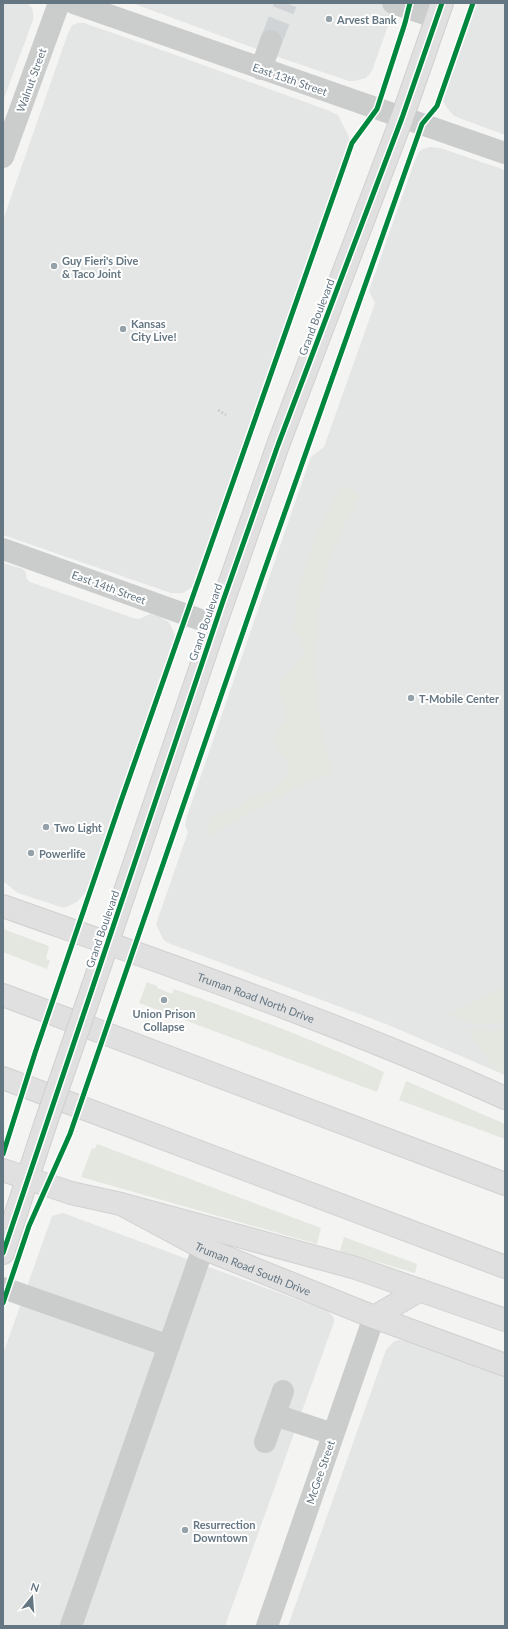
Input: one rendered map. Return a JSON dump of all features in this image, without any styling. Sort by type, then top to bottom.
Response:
[{"type":"main road","name":"Grand Boulevard","points":[[3,1253],[215,625],[278,445],[402,118],[440,11]]},
{"type":"main road","name":"Truman Road North Drive","points":[[3,906],[282,1006],[445,1071],[505,1098]]},
{"type":"main road","points":[[3,995],[505,1184]]},
{"type":"main road","points":[[3,1078],[505,1267]]},
{"type":"main road","name":"Truman Road South Drive","points":[[3,1170],[71,1193],[121,1204],[203,1248],[374,1318],[505,1364]]},
{"type":"main road","points":[[121,1204],[356,1268],[505,1320]]},
{"type":"main road","points":[[374,1318],[420,1290]]},
{"type":"street","name":"Walnut Street","points":[[3,157],[59,3]]},
{"type":"street","name":"East 13th Street","points":[[74,3],[505,153]]},
{"type":"street","points":[[393,3],[440,11]]},
{"type":"street","points":[[261,69],[271,41]]},
{"type":"street","name":"East 14th Street","points":[[3,549],[215,625]]},
{"type":"street","points":[[71,1626],[203,1248]]},
{"type":"street","points":[[3,1288],[169,1346]]},
{"type":"street","name":"McGee Street","points":[[266,1626],[374,1318]]},
{"type":"street","points":[[265,1442],[283,1391]]},
{"type":"street","points":[[275,1415],[333,1434]]},
{"type":"path","points":[[218,410],[226,415]]},
{"type":"shaded area","points":[[3,3],[27,3],[32,8],[33,20],[3,101]]},
{"type":"shaded area","points":[[132,3],[396,3],[372,71],[366,78],[349,81],[281,58]]},
{"type":"shaded area","points":[[476,3],[505,3],[505,135],[454,116],[443,101],[443,97]]},
{"type":"shaded area","points":[[84,23],[170,53],[327,110],[338,115],[350,142],[198,576],[192,587],[183,593],[171,593],[3,535],[3,220],[67,36],[72,25]]},
{"type":"shaded area","points":[[430,147],[440,148],[505,170],[505,1075],[386,1024],[168,943],[163,939],[156,924],[188,832],[185,825],[187,816],[309,462],[312,456],[324,447],[375,303],[369,291],[415,160],[419,152]]},
{"type":"shaded area","points":[[343,484],[361,496],[343,527],[330,561],[321,595],[316,631],[318,703],[332,773],[310,780],[205,838],[213,816],[236,809],[254,795],[267,793],[273,790],[278,787],[286,775],[288,764],[275,742],[277,731],[284,721],[286,714],[279,688],[281,681],[298,662],[304,650],[302,642],[294,634],[303,575],[316,537]]},
{"type":"shaded area","points":[[3,563],[23,569],[27,579],[30,582],[133,618],[139,619],[150,614],[158,616],[169,622],[175,635],[89,886],[77,902],[64,908],[18,893],[3,881]]},
{"type":"shaded area","points":[[3,929],[49,946],[46,959],[50,960],[47,969],[3,952]]},
{"type":"shaded area","points":[[147,982],[172,994],[174,989],[306,1038],[384,1072],[377,1092],[139,1003]]},
{"type":"shaded area","points":[[502,988],[505,996],[505,1022],[483,1024],[461,1020],[447,1015]]},
{"type":"shaded area","points":[[466,1030],[505,1030],[505,1075],[494,1066]]},
{"type":"shaded area","points":[[406,1081],[505,1124],[505,1139],[399,1100]]},
{"type":"shaded area","points":[[97,1144],[321,1228],[317,1244],[81,1177],[92,1148],[95,1149]]},
{"type":"shaded area","points":[[63,1213],[328,1311],[334,1318],[334,1322],[225,1626],[3,1626],[3,1354],[52,1216]]},
{"type":"shaded area","points":[[344,1237],[417,1264],[415,1273],[340,1251]]},
{"type":"shaded area","points":[[398,1340],[406,1341],[505,1376],[505,1626],[288,1626],[386,1350],[393,1342]]},
{"type":"tunnel","points":[[271,41],[286,3]]},
{"type":"cycle path","points":[[3,1154],[35,1053],[121,801],[352,143],[377,109],[410,3]]},
{"type":"cycle path","points":[[3,1253],[223,601],[278,445],[402,118],[442,3]]},
{"type":"cycle path","points":[[3,1303],[29,1226],[70,1134],[262,577],[422,124],[437,106],[473,3]]},
{"type":"place","name":"Arvest Bank","points":[[329,19]]},
{"type":"place","name":"Guy Fieri's Dive & Taco Joint","points":[[54,266]]},
{"type":"place","name":"Kansas City Live!","points":[[123,329]]},
{"type":"place","name":"T-Mobile Center","points":[[411,698]]},
{"type":"place","name":"Two Light","points":[[46,827]]},
{"type":"place","name":"Powerlife","points":[[31,853]]},
{"type":"place","name":"Union Prison Collapse","points":[[164,1000]]},
{"type":"place","name":"Resurrection Downtown","points":[[185,1530]]}]
